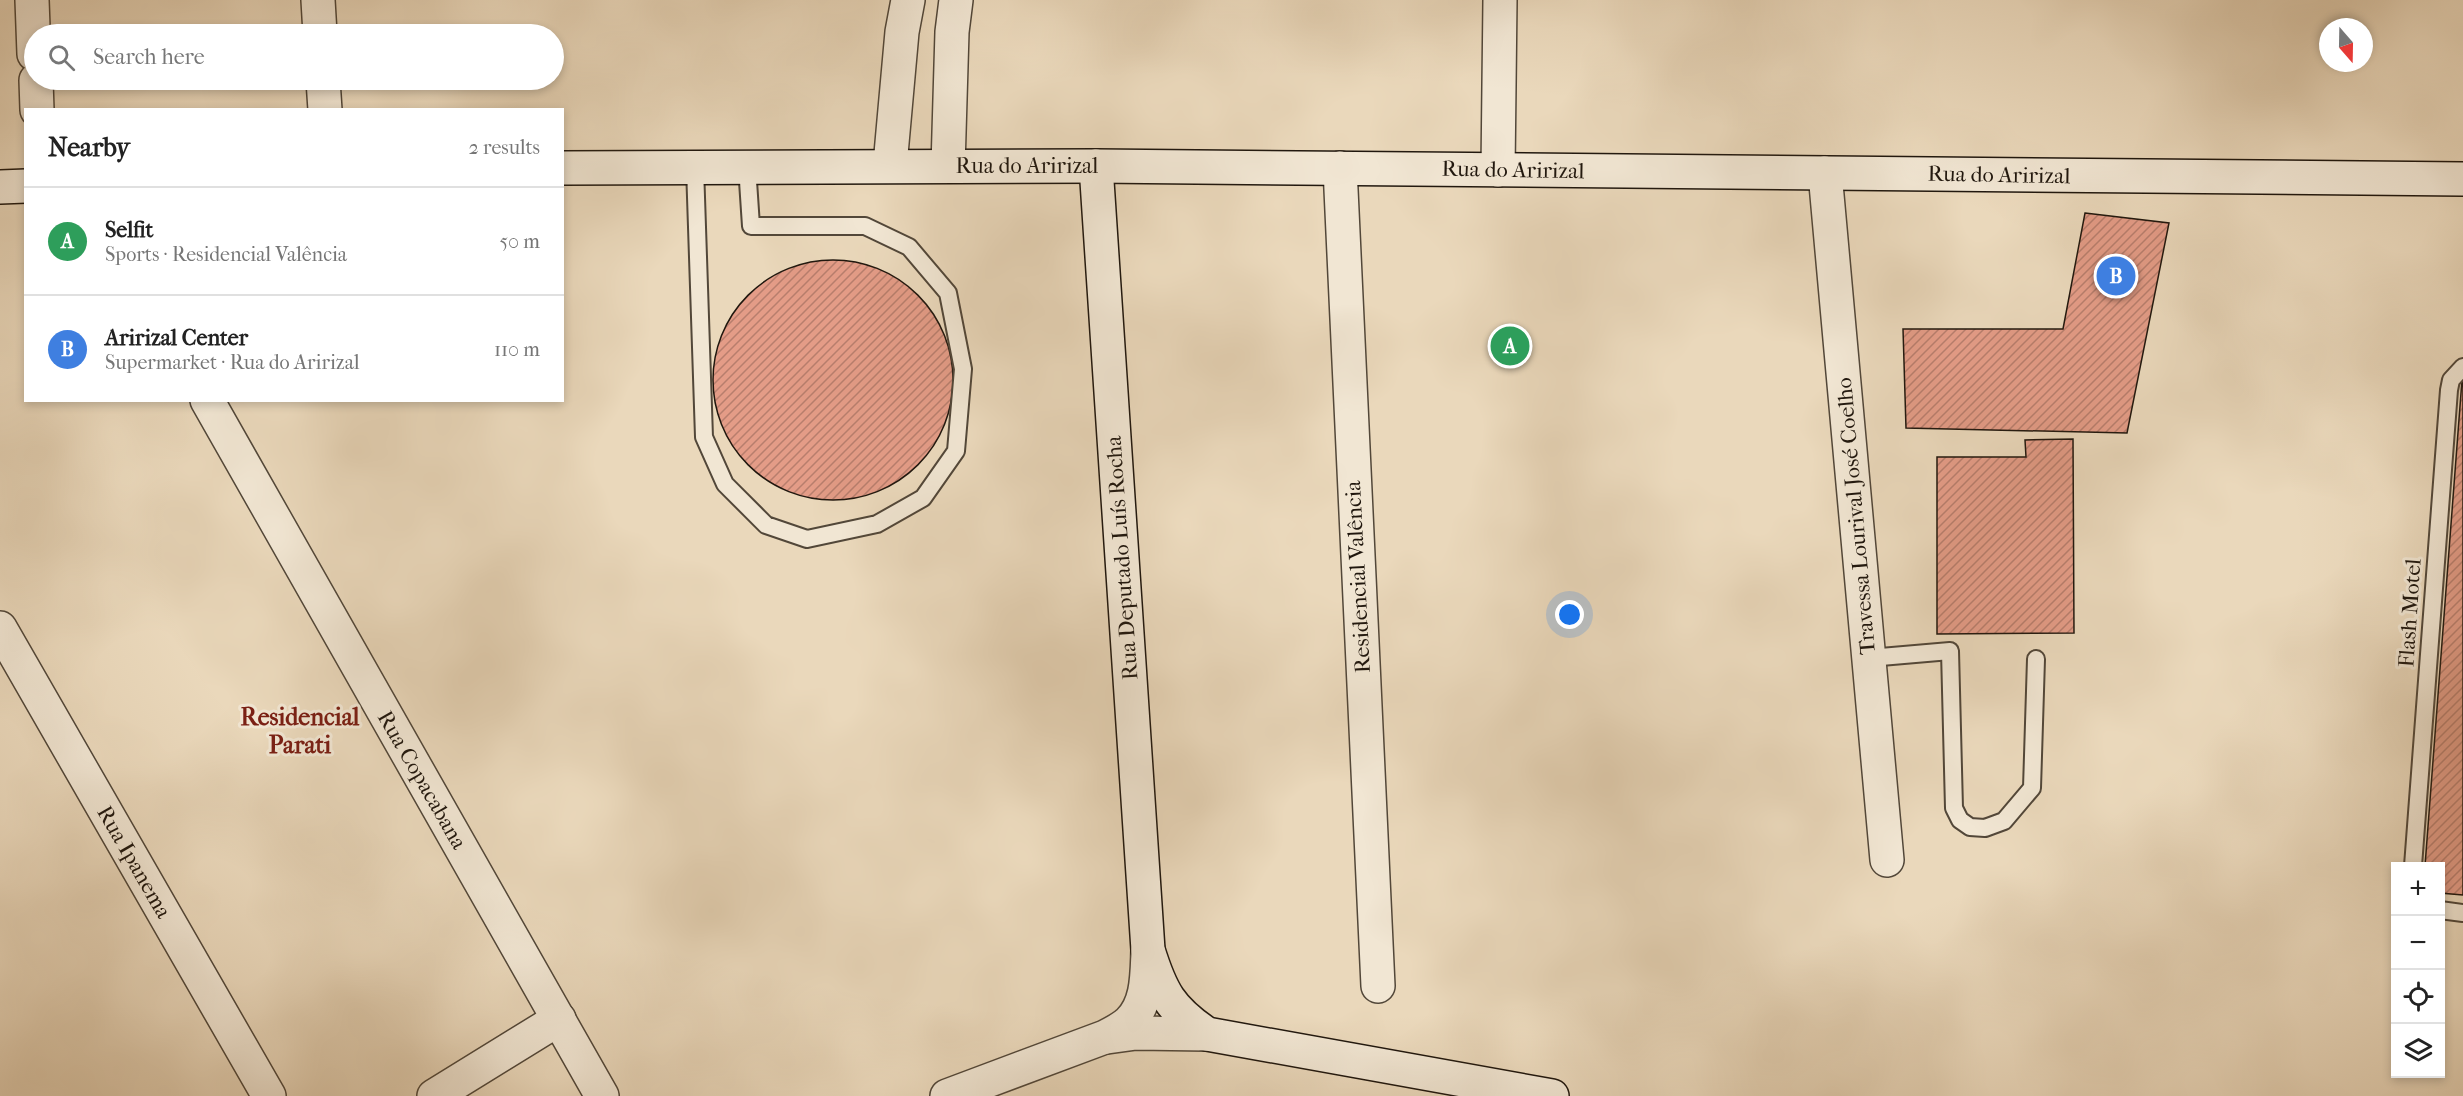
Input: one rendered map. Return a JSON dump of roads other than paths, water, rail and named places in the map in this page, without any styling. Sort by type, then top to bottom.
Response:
[{"type":"street","points":[[32,0],[33,24]]},
{"type":"street","points":[[318,0],[319,24]]},
{"type":"street","points":[[890,165],[902,32],[908,0]]},
{"type":"street","points":[[948,166],[952,32],[956,0]]},
{"type":"street","points":[[1498,170],[1500,0]]},
{"type":"street","points":[[37,90],[38,108]]},
{"type":"street","points":[[324,90],[325,108]]},
{"type":"street","name":"Rua do Aririzal","points":[[564,168],[1096,166],[2463,179]]},
{"type":"street","name":"Rua Deputado Luís Rocha","points":[[947,1096],[1105,1037],[1128,1024],[1137,1012],[1147,979],[1148,950],[1096,166]]},
{"type":"street","name":"Residencial Valência","points":[[1340,168],[1378,986]]},
{"type":"street","name":"Travessa Lourival José Coelho","points":[[1825,173],[1887,860]]},
{"type":"street","points":[[0,187],[24,186]]},
{"type":"street","name":"Rua Copacabana","points":[[208,402],[602,1096]]},
{"type":"street","name":"Rua Ipanema","points":[[0,628],[269,1096]]},
{"type":"street","name":"Rua Deputado Luís Rocha","points":[[1148,950],[1158,982],[1171,1004],[1187,1020],[1207,1034]]},
{"type":"street","points":[[434,1096],[559,1019]]},
{"type":"street","name":"Rua Deputado Luís Rocha","points":[[1105,1037],[1136,1033],[1207,1034],[1552,1096]]},
{"type":"lane","points":[[696,167],[704,438],[725,484],[766,525],[807,539],[877,524],[923,498],[956,451],[963,369],[948,293],[909,247],[865,226],[751,225],[747,166]]},
{"type":"lane","name":"Flash Motel","points":[[2413,862],[2449,390],[2451,380],[2463,367]]},
{"type":"lane","points":[[1869,658],[1950,651],[1954,808],[1960,820],[1970,827],[1985,828],[2004,821],[2032,788],[2036,658]]},
{"type":"lane","points":[[2445,911],[2463,913]]},
{"type":"place","name":"Aririzal Center","points":[[2116,276]]},
{"type":"place","name":"Selfit","points":[[1510,346]]},
{"type":"district","name":"Residencial Parati","points":[[300,731]]}]
